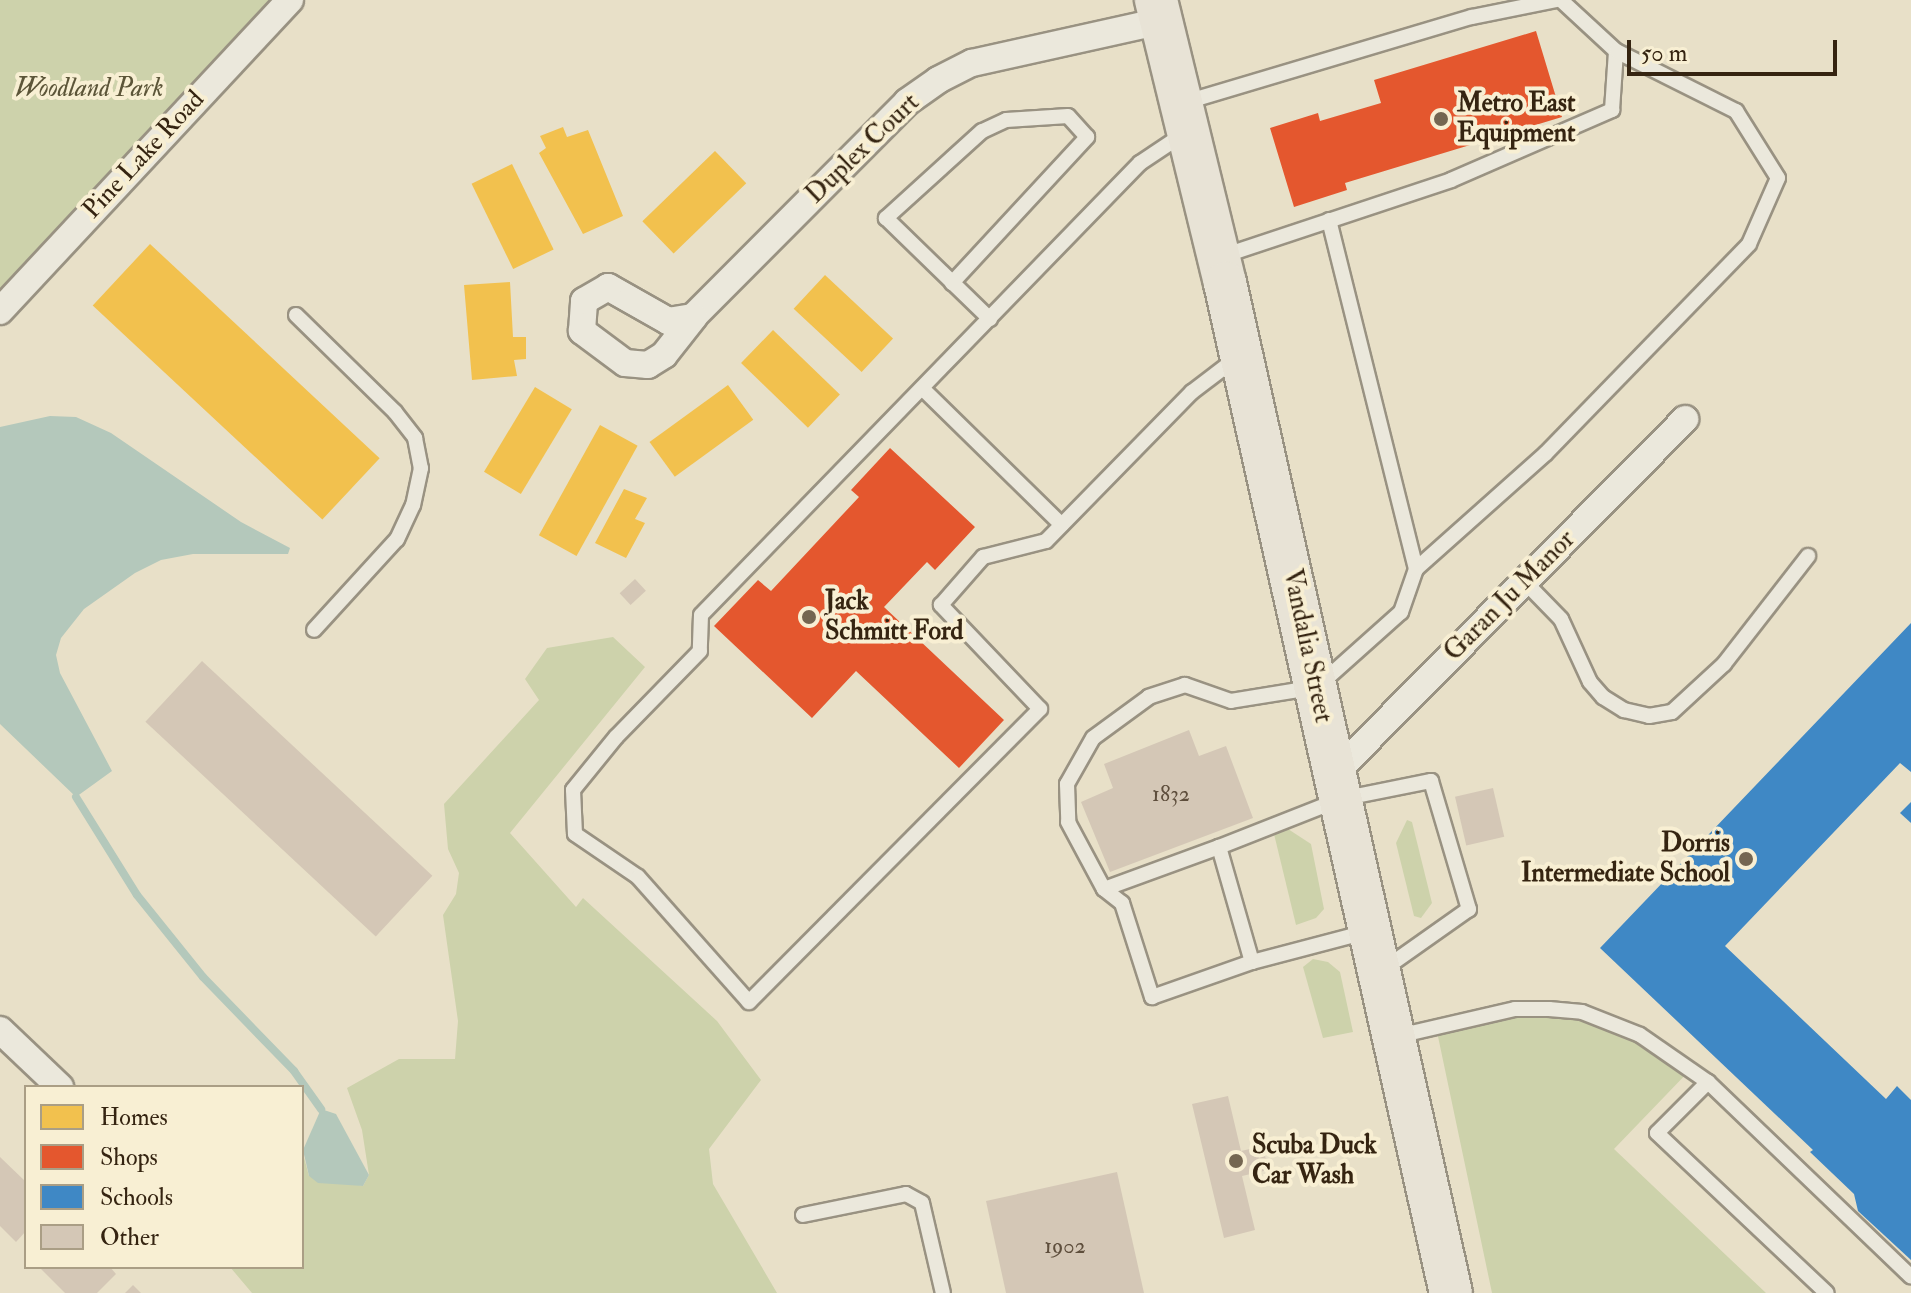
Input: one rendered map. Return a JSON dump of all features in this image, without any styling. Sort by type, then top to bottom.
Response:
[{"type":"main road","name":"Vandalia Street","points":[[1159,11],[1242,354],[1451,1293]]},
{"type":"street","name":"Pine Lake Road","points":[[0,311],[290,0]]},
{"type":"street","name":"Duplex Court","points":[[694,317],[907,102],[938,80],[972,63],[1159,11]]},
{"type":"street","name":"Garan Ju Manor","points":[[1338,786],[1524,581],[1685,419]]},
{"type":"street","points":[[0,1030],[58,1085]]},
{"type":"lane","points":[[1242,354],[1192,392],[1046,541],[983,557],[941,605],[1040,709],[749,1002],[638,877],[575,834],[573,790],[616,737],[700,651],[701,615],[1185,117],[1472,17],[1558,0],[1616,51],[1736,111],[1778,178],[1749,244],[1546,453],[1416,569],[1401,612],[1317,687],[1231,701],[1185,685],[1149,697],[1093,738],[1067,784],[1068,822],[1104,889],[1122,903],[1152,997],[1252,962],[1370,931]]},
{"type":"lane","points":[[1219,257],[1451,180],[1612,110],[1616,51]]},
{"type":"lane","points":[[952,283],[1087,137],[1068,116],[1006,120],[982,131],[886,218],[952,283],[990,319]]},
{"type":"lane","points":[[1329,220],[1416,569]]},
{"type":"lane","points":[[296,315],[395,412],[415,438],[421,468],[413,505],[397,539],[314,630]]},
{"type":"lane","points":[[923,389],[1062,525]]},
{"type":"lane","points":[[1524,581],[1561,619],[1580,666],[1596,690],[1624,710],[1649,716],[1672,712],[1724,664],[1808,556]]},
{"type":"lane","points":[[1104,889],[1219,847],[1338,786],[1431,781],[1469,909],[1379,973]]},
{"type":"lane","points":[[1219,847],[1252,962]]},
{"type":"lane","points":[[1394,1037],[1515,1009],[1582,1012],[1640,1035],[1708,1082],[1911,1277]]},
{"type":"lane","points":[[1708,1082],[1657,1133],[1827,1293]]},
{"type":"lane","points":[[803,1215],[906,1194],[922,1203],[943,1293]]},
{"type":"green space","name":"Woodland Park","points":[[0,0],[292,0],[0,312]]},
{"type":"green space","points":[[613,637],[645,667],[510,833],[576,907],[583,898],[717,1021],[761,1080],[709,1149],[713,1184],[777,1293],[252,1293],[232,1269],[304,1269],[304,1157],[309,1176],[363,1186],[369,1175],[362,1130],[347,1088],[399,1059],[455,1059],[458,1021],[443,915],[456,894],[459,873],[448,849],[444,804],[539,700],[525,679],[547,648]]},
{"type":"green space","points":[[1407,820],[1412,822],[1432,903],[1421,918],[1414,916],[1396,843]]},
{"type":"green space","points":[[1288,829],[1311,844],[1324,909],[1316,918],[1296,925],[1274,834]]},
{"type":"green space","points":[[1313,959],[1328,962],[1340,972],[1353,1032],[1323,1038],[1303,967]]},
{"type":"green space","points":[[1582,1012],[1691,1069],[1614,1149],[1766,1293],[1492,1293],[1436,1027],[1473,1018]]},
{"type":"shaded area","points":[[50,416],[76,417],[111,433],[241,522],[290,548],[288,554],[193,554],[161,560],[135,573],[84,609],[61,638],[56,655],[60,673],[112,771],[76,797],[0,724],[0,427]]},
{"type":"shaded area","points":[[321,1109],[336,1114],[369,1175],[363,1186],[318,1183],[309,1176],[304,1148]]},
{"type":"building: Homes","points":[[563,127],[567,137],[588,130],[623,216],[583,234],[539,153],[546,148],[540,136]]},
{"type":"building: Homes","points":[[715,151],[746,183],[674,254],[642,221]]},
{"type":"building: Homes","points":[[512,164],[554,249],[513,269],[472,184]]},
{"type":"building: Homes","points":[[150,244],[380,458],[322,520],[93,305]]},
{"type":"building: Homes","points":[[825,275],[893,338],[862,372],[794,309]]},
{"type":"building: Homes","points":[[510,282],[513,337],[526,337],[526,359],[514,360],[517,376],[472,380],[464,285]]},
{"type":"building: Homes","points":[[773,330],[840,395],[808,428],[741,363]]},
{"type":"building: Homes","points":[[728,385],[753,420],[675,477],[650,442]]},
{"type":"building: Homes","points":[[535,387],[572,409],[521,494],[484,472]]},
{"type":"building: Homes","points":[[600,425],[638,446],[577,556],[539,535]]},
{"type":"building: Homes","points":[[624,489],[647,498],[635,519],[645,523],[626,558],[595,543]]},
{"type":"building: Shops","name":"Metro East Equipment","points":[[1536,31],[1562,117],[1345,183],[1347,190],[1294,207],[1270,128],[1318,113],[1320,121],[1381,103],[1374,80]]},
{"type":"building: Shops","name":"Jack Schmitt Ford","points":[[890,448],[975,527],[935,570],[927,562],[884,607],[1004,720],[959,768],[856,671],[812,718],[714,626],[758,580],[771,591],[859,497],[851,490]]},
{"type":"building: Schools","name":"Dorris Intermediate School","points":[[1911,623],[1911,772],[1900,763],[1725,946],[1886,1099],[1897,1086],[1911,1100],[1911,1260],[1858,1211],[1854,1194],[1810,1152],[1813,1150],[1600,948]]},
{"type":"building: Schools","points":[[1911,802],[1911,823],[1900,813]]},
{"type":"building: Other","points":[[635,579],[646,591],[631,605],[620,593]]},
{"type":"building: Other","points":[[202,661],[432,876],[376,937],[145,722]]},
{"type":"building: Other","points":[[1189,730],[1199,756],[1226,746],[1253,818],[1110,872],[1081,802],[1113,788],[1104,764]]},
{"type":"building: Other","points":[[1493,788],[1504,837],[1466,845],[1455,797]]},
{"type":"building: Other","name":"Scuba Duck Car Wash","points":[[1228,1096],[1241,1151],[1263,1146],[1268,1170],[1242,1176],[1255,1230],[1224,1238],[1192,1104]]},
{"type":"building: Other","points":[[0,1157],[24,1180],[24,1233],[16,1242],[0,1226]]},
{"type":"building: Other","points":[[1117,1172],[1144,1293],[1006,1293],[986,1201]]},
{"type":"building: Other","points":[[41,1269],[112,1269],[116,1274],[97,1293],[65,1293]]},
{"type":"building: Other","points":[[133,1285],[141,1293],[125,1293]]},
{"type":"waterway","points":[[76,797],[137,895],[203,977],[304,1085]]},
{"type":"waterway","points":[[304,1085],[321,1109]]},
{"type":"place","name":"Metro East Equipment","points":[[1441,119]]},
{"type":"place","name":"Jack Schmitt Ford","points":[[809,617]]},
{"type":"place","name":"Dorris Intermediate School","points":[[1746,859]]},
{"type":"place","name":"Scuba Duck Car Wash","points":[[1236,1161]]}]
